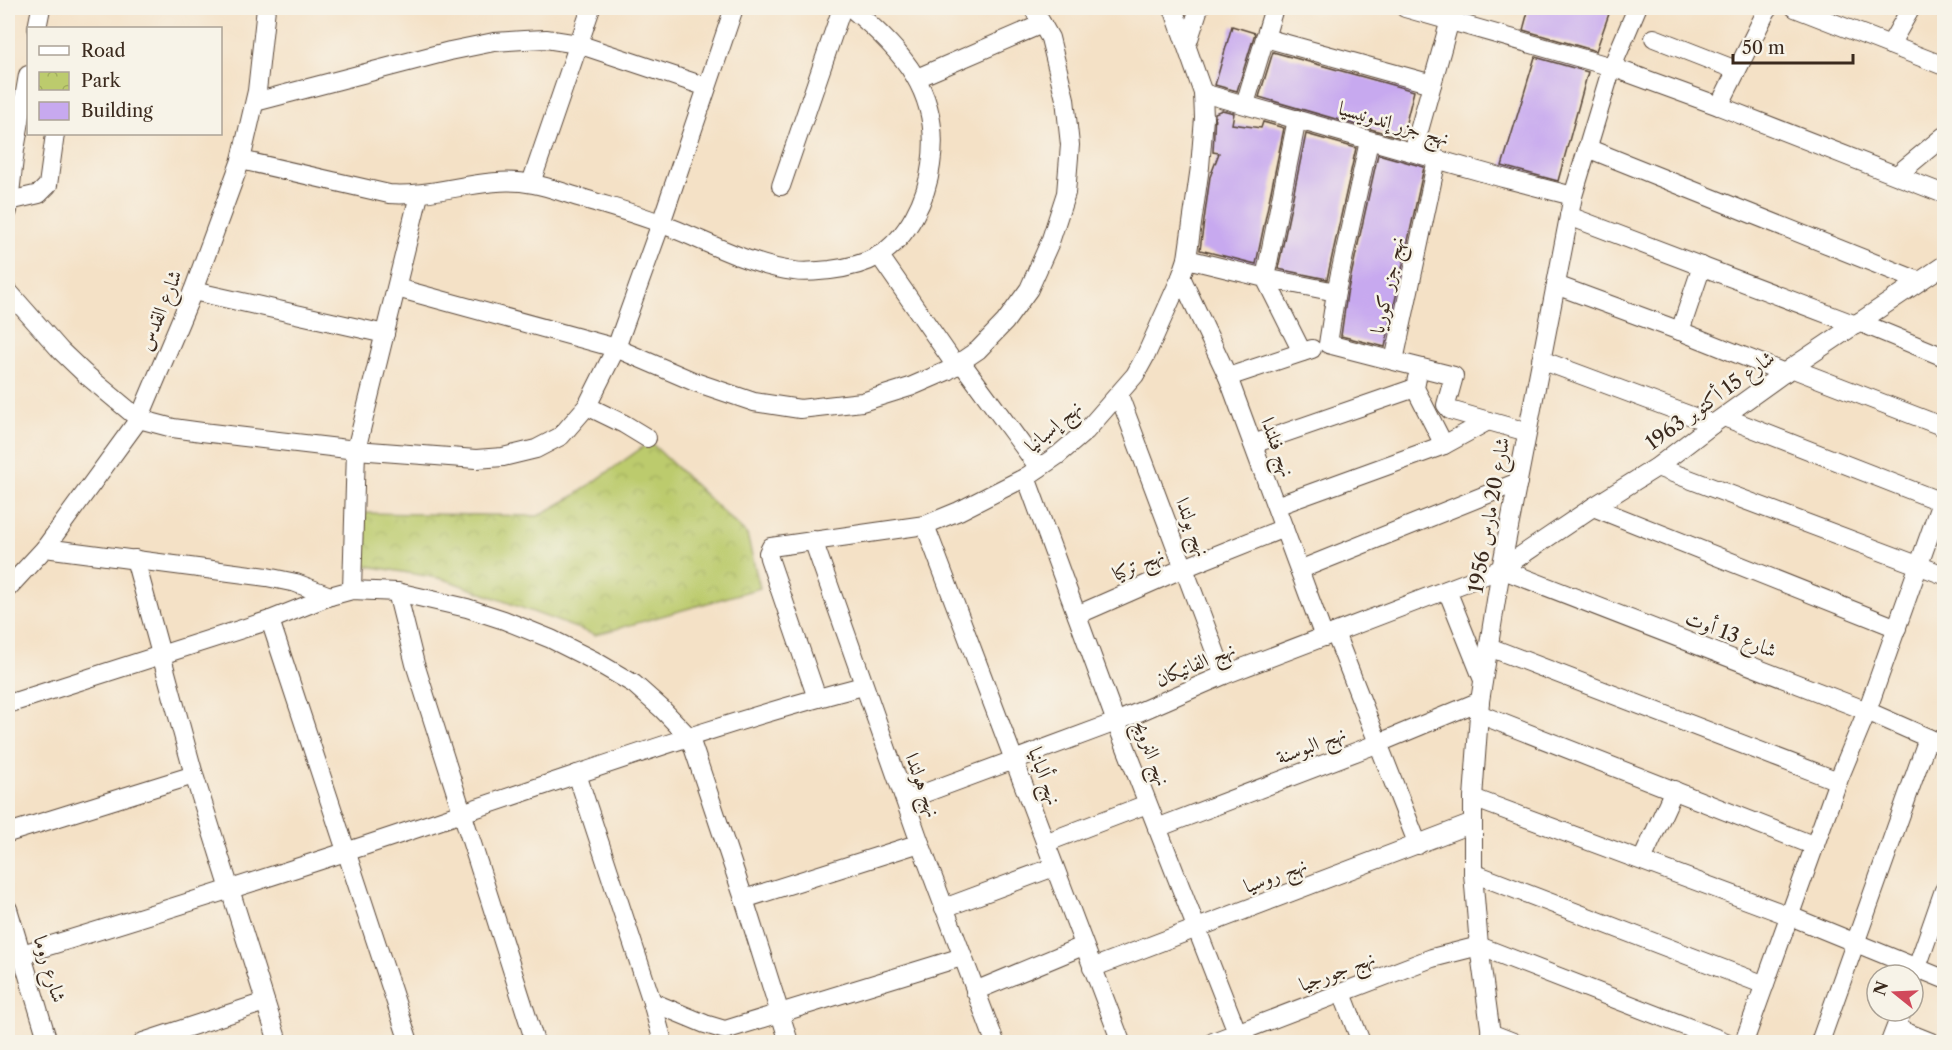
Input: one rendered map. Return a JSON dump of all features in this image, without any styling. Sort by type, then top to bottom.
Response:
[{"type":"street","name":"شارع القدس","points":[[8,588],[45,548],[139,419],[193,291],[241,160],[255,102],[266,8]]},
{"type":"street","points":[[531,183],[591,8]]},
{"type":"street","points":[[8,291],[84,373],[139,419],[173,428],[356,450],[476,459],[502,457],[536,449],[561,436],[587,406],[616,348],[734,8]]},
{"type":"street","points":[[782,186],[842,8]]},
{"type":"street","points":[[241,160],[389,194],[419,195],[481,183],[531,183],[661,223],[730,252],[795,272],[816,272],[859,264],[879,255],[897,239],[911,221],[930,175],[934,149],[931,122],[917,78],[907,62],[884,35],[852,8]]},
{"type":"street","name":"نهج إسبانيا","points":[[817,698],[768,553],[771,547],[926,525],[959,511],[1033,473],[1058,455],[1086,431],[1119,395],[1146,356],[1187,259],[1200,167],[1203,93],[1173,8]]},
{"type":"street","points":[[1187,45],[1199,8]]},
{"type":"street","points":[[1245,104],[1275,8]]},
{"type":"street","points":[[1405,8],[1612,67],[1719,106],[1944,194]]},
{"type":"street","name":"شارع 20 مارس 1956","points":[[1491,1038],[1479,946],[1473,873],[1473,798],[1479,708],[1501,569],[1573,196],[1612,67],[1637,8]]},
{"type":"street","points":[[1719,106],[1768,8]]},
{"type":"street","points":[[1795,8],[1944,66]]},
{"type":"street","points":[[1890,45],[1911,8]]},
{"type":"street","points":[[397,288],[616,348],[696,382],[754,402],[800,410],[862,402],[910,387],[958,364],[978,350],[1005,322],[1029,289],[1050,243],[1066,193],[1070,145],[1065,99],[1050,38],[1038,16],[917,78]]},
{"type":"street","points":[[1413,152],[1450,20]]},
{"type":"street","points":[[1265,38],[1432,84]]},
{"type":"street","points":[[1653,38],[1736,70]]},
{"type":"street","points":[[255,102],[450,51],[494,42],[546,39],[579,44],[707,87]]},
{"type":"street","points":[[27,81],[8,206],[39,194],[48,185],[55,135]]},
{"type":"street","name":"نهج جزر إندونيسيا","points":[[1203,93],[1573,196]]},
{"type":"street","points":[[1297,119],[1265,278],[1302,352]]},
{"type":"street","points":[[1897,176],[1944,136]]},
{"type":"street","points":[[1328,344],[1336,292],[1369,141]]},
{"type":"street","points":[[1587,148],[1931,279]]},
{"type":"street","name":"نهج جزر كوريا","points":[[1437,159],[1394,361],[1454,376],[1447,408],[1488,421]]},
{"type":"street","points":[[352,590],[356,450],[419,195]]},
{"type":"street","points":[[1569,216],[1944,357]]},
{"type":"street","name":"نهج النرويج","points":[[879,255],[1033,473],[1077,615],[1116,722],[1239,1038]]},
{"type":"street","points":[[1187,259],[1336,292]]},
{"type":"street","name":"شارع 15 أكتوبر 1963","points":[[1501,569],[1657,467],[1788,371],[1931,279],[1944,265]]},
{"type":"street","points":[[1680,331],[1702,266]]},
{"type":"street","name":"نهج فنلندا","points":[[1181,277],[1228,377],[1299,570],[1379,743],[1418,845]]},
{"type":"street","points":[[1556,285],[1944,427]]},
{"type":"street","points":[[193,291],[385,334]]},
{"type":"street","points":[[1228,377],[1328,344],[1394,361]]},
{"type":"street","points":[[1541,360],[1719,420],[1943,500],[1868,711],[1838,781],[1744,1042]]},
{"type":"street","points":[[1419,367],[1415,388],[1444,445]]},
{"type":"street","points":[[1253,444],[1415,388]]},
{"type":"street","name":"نهج بولندا","points":[[1119,395],[1224,675]]},
{"type":"street","points":[[587,406],[647,438]]},
{"type":"street","points":[[1276,506],[1444,445],[1488,421],[1527,432]]},
{"type":"street","points":[[1657,467],[1944,575]]},
{"type":"street","points":[[1299,570],[1518,482]]},
{"type":"street","points":[[1593,507],[1897,628]]},
{"type":"street","name":"نهج ألبانيا","points":[[926,525],[1121,1042]]},
{"type":"street","name":"نهج تركيا","points":[[1077,615],[1184,568],[1284,528]]},
{"type":"street","name":"نهج هولندا","points":[[813,540],[863,686],[995,1042]]},
{"type":"street","points":[[45,548],[267,577],[330,596]]},
{"type":"street","points":[[135,559],[194,775],[278,1042]]},
{"type":"street","name":"نهج الفاتيكان","points":[[906,800],[1116,722],[1224,675],[1501,569]]},
{"type":"street","name":"شارع 13 أوت","points":[[1501,569],[1868,711],[1944,745]]},
{"type":"street","points":[[8,705],[270,620],[330,596],[352,590],[397,592],[467,608],[551,639],[634,684],[690,738],[744,898],[789,1042]]},
{"type":"street","points":[[1447,590],[1483,680]]},
{"type":"street","points":[[397,592],[415,664],[535,1042]]},
{"type":"street","points":[[270,620],[409,1042]]},
{"type":"street","points":[[1489,647],[1838,781]]},
{"type":"street","points":[[22,954],[230,890],[577,774],[817,698],[863,686]]},
{"type":"street","points":[[1479,708],[1815,846]]},
{"type":"street","name":"نهج البوسنة","points":[[1157,828],[1379,743],[1479,708]]},
{"type":"street","points":[[1820,1042],[1928,738]]},
{"type":"street","points":[[577,774],[663,1042]]},
{"type":"street","points":[[8,833],[194,775]]},
{"type":"street","points":[[1642,860],[1674,790]]},
{"type":"street","points":[[1473,798],[1790,916],[1856,944],[1893,963]]},
{"type":"street","points":[[1045,843],[1147,804]]},
{"type":"street","name":"نهج روسيا","points":[[1092,968],[1473,823]]},
{"type":"street","points":[[744,898],[920,843]]},
{"type":"street","points":[[944,908],[1054,867]]},
{"type":"street","points":[[1473,873],[1765,985]]},
{"type":"street","points":[[1919,963],[1944,895]]},
{"type":"street","name":"شارع روما","points":[[8,909],[48,1042]]},
{"type":"street","points":[[975,991],[1083,946]]},
{"type":"street","points":[[1479,946],[1726,1042]]},
{"type":"street","name":"نهج جورجيا","points":[[1213,1042],[1239,1038],[1342,993],[1432,958],[1479,946]]},
{"type":"street","points":[[652,1002],[705,1024],[721,1036],[780,1014],[962,957]]},
{"type":"street","points":[[1925,976],[1944,980]]},
{"type":"street","points":[[1342,993],[1361,1042]]},
{"type":"street","points":[[143,1042],[265,1002]]},
{"type":"street","points":[[1896,1027],[1931,1042]]},
{"type":"street","points":[[1491,1038],[1513,1042]]},
{"type":"green space","points":[[650,442],[747,535],[760,588],[595,635],[444,579],[362,565],[363,513],[538,516],[574,496]]},
{"type":"building","points":[[1529,8],[1611,8],[1596,51],[1523,30]]},
{"type":"building","points":[[1232,26],[1255,33],[1237,91],[1215,85]]},
{"type":"building","points":[[1273,52],[1414,91],[1402,138],[1259,97]]},
{"type":"building","points":[[1535,57],[1588,72],[1558,181],[1502,166]]},
{"type":"building","points":[[1222,110],[1234,113],[1232,124],[1261,128],[1263,122],[1284,128],[1256,264],[1200,250],[1210,177],[1219,153],[1213,152],[1215,113]]},
{"type":"building","points":[[1306,134],[1356,148],[1327,279],[1278,269]]},
{"type":"building","points":[[1378,154],[1424,167],[1385,347],[1341,336],[1347,294]]}]
